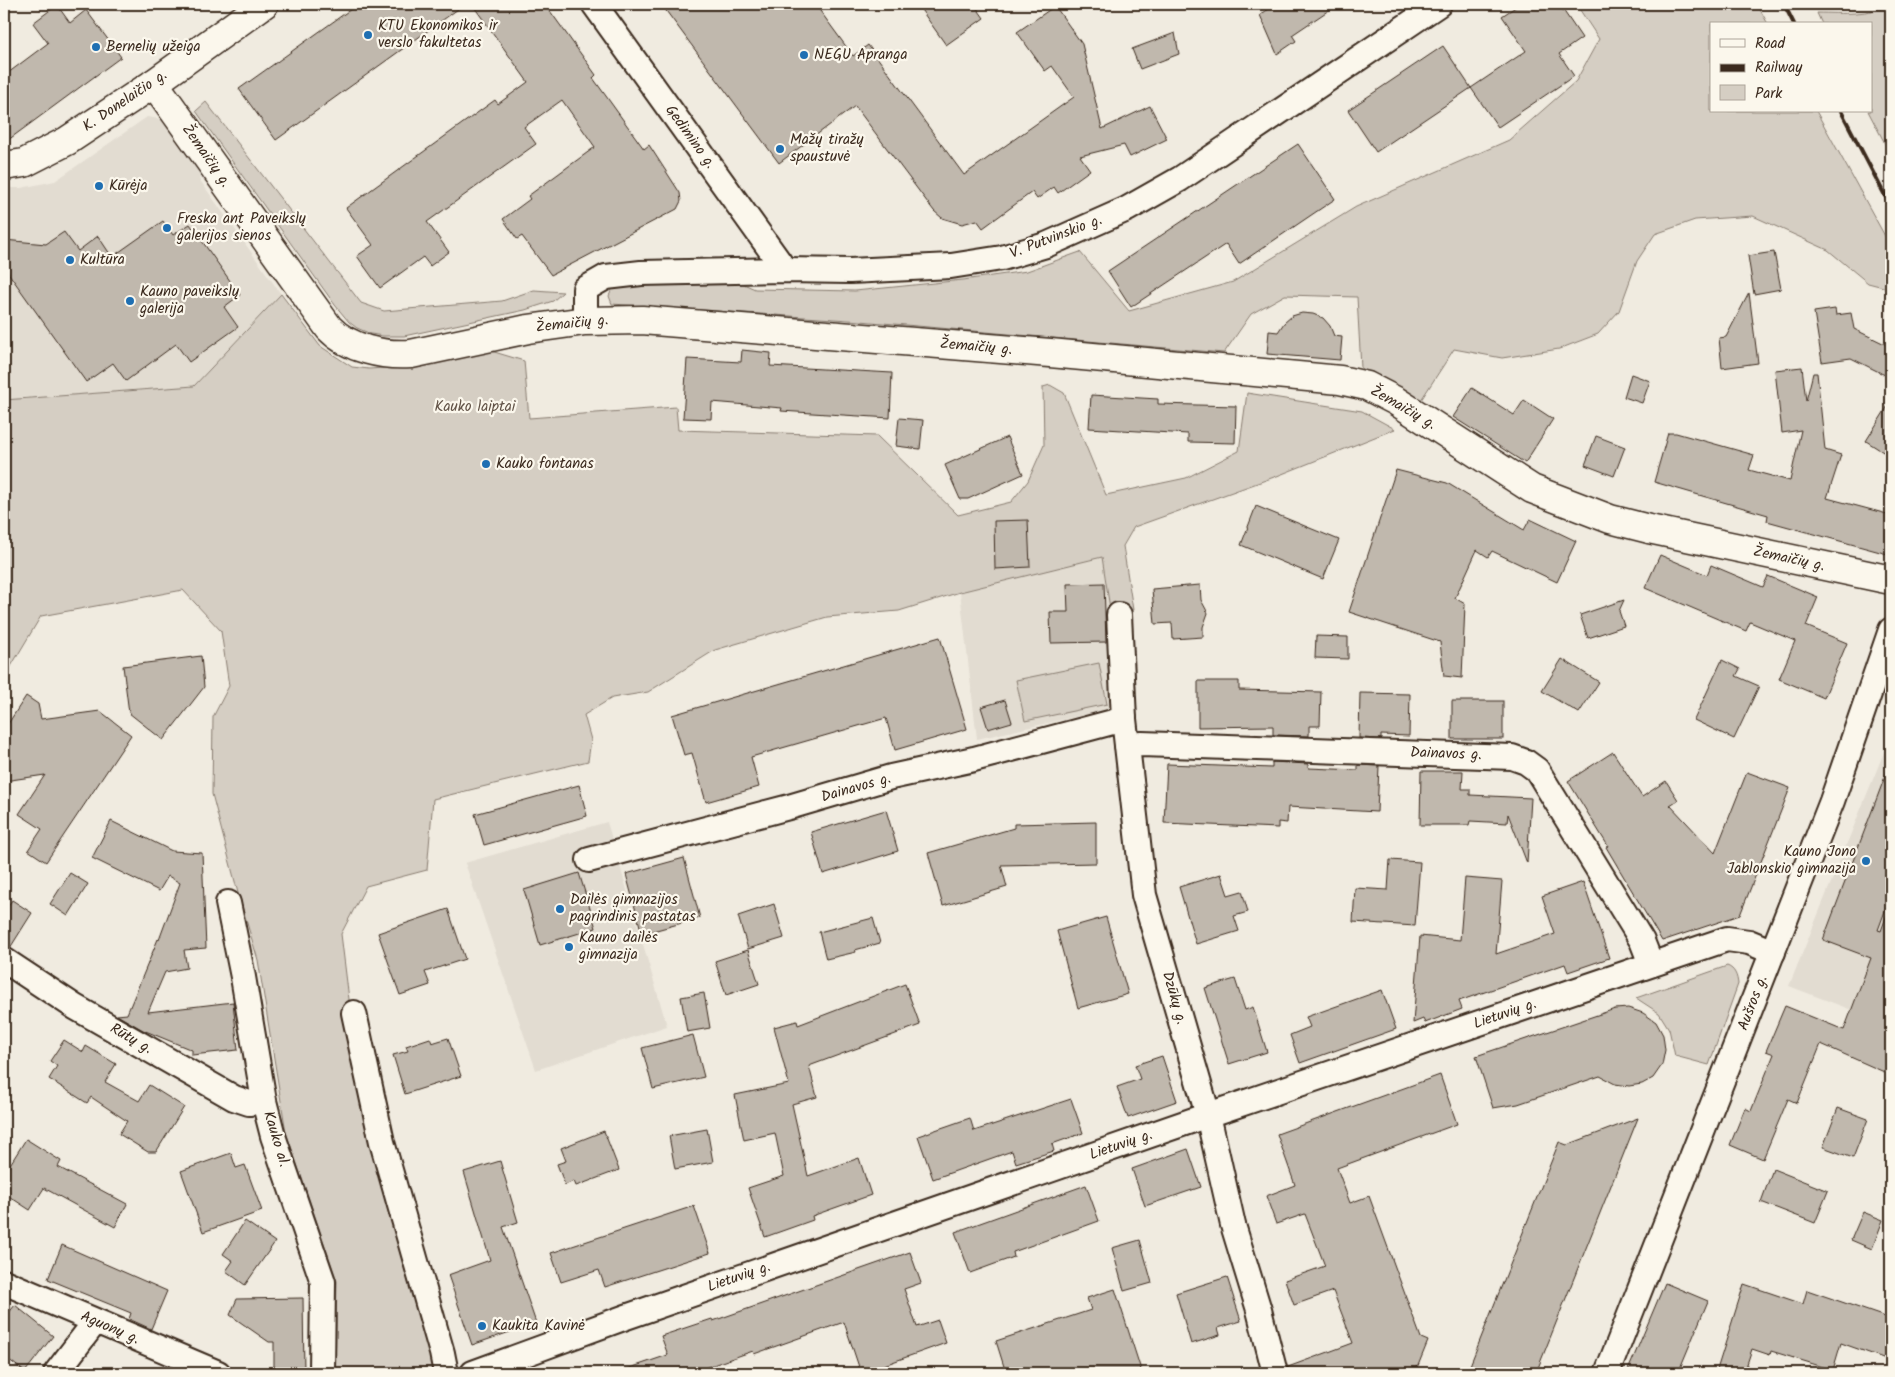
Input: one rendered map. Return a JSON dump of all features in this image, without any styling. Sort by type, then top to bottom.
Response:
[{"type":"street","name":"K. Donelaičio g.","points":[[4,166],[24,163],[67,141],[154,83],[264,4]]},
{"type":"street","name":"Gedimino g.","points":[[594,4],[785,270]]},
{"type":"street","name":"V. Putvinskio g.","points":[[585,321],[585,289],[606,277],[641,273],[868,270],[951,266],[1002,258],[1046,245],[1127,209],[1180,179],[1439,4]]},
{"type":"street","name":"Žemaičių g.","points":[[154,83],[329,328],[339,338],[352,345],[395,354],[411,354],[528,329],[585,321],[642,320],[1050,353],[1340,380],[1367,386],[1396,400],[1532,489],[1587,511],[1649,529],[1891,580]]},
{"type":"street","name":"Dzūkų g.","points":[[1118,615],[1124,719],[1144,895],[1208,1115],[1233,1225],[1259,1310],[1275,1373]]},
{"type":"street","name":"Aušros g.","points":[[1607,1373],[1832,801],[1891,630]]},
{"type":"street","name":"Dainavos g.","points":[[589,860],[789,807],[891,777],[974,759],[1124,719]]},
{"type":"street","name":"Dainavos g.","points":[[1127,745],[1444,753],[1512,757],[1526,762],[1537,770],[1642,941],[1651,964]]},
{"type":"street","name":"Kauko al.","points":[[228,903],[243,977],[264,1101],[273,1136],[323,1282],[322,1373]]},
{"type":"street","name":"Lietuvių g.","points":[[473,1373],[626,1317],[1208,1115],[1727,939],[1749,942],[1773,952]]},
{"type":"street","name":"Rūtų g.","points":[[4,960],[75,1007],[234,1098],[249,1103],[264,1101]]},
{"type":"street","points":[[354,1013],[382,1142],[446,1373]]},
{"type":"street","name":"Aguonų g.","points":[[4,1282],[218,1373]]},
{"type":"street","points":[[56,1373],[95,1322]]},
{"type":"shaded area","points":[[147,117],[167,120],[204,175],[199,179],[281,294],[194,386],[4,400],[4,244],[9,188],[21,188],[55,181]]},
{"type":"shaded area","points":[[1102,557],[1111,615],[1111,709],[977,739],[960,592]]},
{"type":"shaded area","name":"Kauno Jono Jablonskio gimnazija","points":[[1891,735],[1891,1025],[1789,986]]},
{"type":"shaded area","name":"Kauno dailės gimnazija","points":[[607,822],[667,1026],[536,1070],[465,863]]},
{"type":"green space","points":[[1576,4],[1753,4],[1758,6],[1767,22],[1710,22],[1710,112],[1817,112],[1891,247],[1891,289],[1868,283],[1828,250],[1753,216],[1695,220],[1655,234],[1637,261],[1619,311],[1598,334],[1559,349],[1502,358],[1454,349],[1421,400],[1361,368],[1357,297],[1285,295],[1251,314],[1224,353],[849,320],[612,304],[609,296],[613,287],[631,283],[730,278],[755,289],[855,291],[963,280],[1027,271],[1080,252],[1129,311],[1233,282],[1356,207],[1509,140],[1576,81],[1599,39]]},
{"type":"green space","points":[[1891,4],[1891,155],[1869,112],[1872,112],[1872,22],[1821,22],[1817,13],[1865,12]]},
{"type":"green space","points":[[206,102],[361,303],[384,311],[502,301],[534,290],[563,292],[553,301],[525,310],[404,336],[371,334],[357,328],[349,322],[335,305],[196,111]]},
{"type":"green space","name":"Kauko laiptai","points":[[281,294],[320,346],[352,367],[369,369],[414,366],[491,351],[524,361],[529,418],[676,407],[678,430],[877,436],[958,515],[1011,502],[1028,481],[1044,445],[1043,387],[1050,385],[1064,393],[1106,495],[1186,478],[1239,451],[1247,393],[1362,411],[1395,429],[1277,476],[1134,527],[1123,546],[1133,610],[1111,615],[1102,557],[960,592],[899,611],[827,617],[715,650],[648,692],[612,698],[584,715],[591,740],[588,761],[433,799],[427,870],[366,886],[341,934],[359,1081],[434,1373],[335,1373],[337,1281],[286,1132],[258,960],[212,794],[213,717],[229,686],[221,631],[183,590],[41,616],[4,678],[4,400],[194,386]]},
{"type":"green space","points":[[1099,663],[1107,704],[1025,721],[1016,680]]},
{"type":"green space","points":[[1727,966],[1735,973],[1738,984],[1709,1065],[1675,1056],[1669,1029],[1659,1013],[1636,998]]},
{"type":"building","name":"KTU Ekonomikos ir verslo fakultetas","points":[[358,4],[465,4],[276,140],[239,89]]},
{"type":"building","points":[[472,4],[545,4],[596,75],[593,78],[644,149],[649,145],[680,193],[681,201],[677,209],[551,275],[522,236],[517,239],[503,219],[530,199],[528,196],[595,147],[562,100],[524,127],[536,144],[427,222],[449,252],[430,266],[423,257],[380,288],[357,256],[373,245],[346,208],[495,100],[498,104],[528,82]]},
{"type":"building","points":[[661,4],[815,4],[853,56],[868,45],[964,175],[1074,97],[1052,66],[1045,71],[1017,32],[1055,6],[1082,44],[1102,129],[1150,106],[1167,139],[1130,157],[1124,145],[1080,156],[1090,170],[1058,193],[1054,187],[1037,199],[1032,192],[983,228],[977,220],[962,224],[942,218],[934,211],[855,106],[779,163]]},
{"type":"building","points":[[917,4],[974,4],[984,18],[946,45]]},
{"type":"building","points":[[1276,4],[1338,4],[1292,35],[1296,41],[1277,54],[1260,15]]},
{"type":"building","points":[[1520,4],[1559,4],[1582,38],[1559,54],[1574,76],[1498,127],[1471,88],[1526,51],[1502,16]]},
{"type":"building","points":[[57,5],[70,23],[86,10],[121,57],[4,143],[4,76],[48,43],[33,23]]},
{"type":"building","points":[[1175,33],[1179,54],[1140,69],[1132,49]]},
{"type":"building","points":[[1443,46],[1471,88],[1376,152],[1348,110]]},
{"type":"building","points":[[1298,144],[1335,199],[1239,264],[1226,244],[1131,307],[1108,271]]},
{"type":"building","name":"Kauno paveikslų galerija","points":[[163,221],[173,235],[190,224],[240,295],[224,307],[238,327],[189,362],[176,344],[126,381],[113,363],[86,382],[4,267],[4,240],[46,244],[64,232],[78,251],[98,236],[112,257]]},
{"type":"building","points":[[1774,252],[1781,289],[1754,294],[1748,256]]},
{"type":"building","points":[[1749,293],[1758,363],[1722,368],[1719,338],[1726,337]]},
{"type":"building","points":[[1835,309],[1836,315],[1851,313],[1854,329],[1891,347],[1891,378],[1851,358],[1822,362],[1814,312]]},
{"type":"building","points":[[1302,313],[1313,314],[1323,318],[1330,326],[1334,336],[1342,337],[1340,360],[1267,354],[1269,331],[1278,332],[1292,316]]},
{"type":"building","points":[[742,350],[771,353],[770,366],[892,373],[890,418],[781,411],[782,408],[712,402],[711,419],[683,418],[687,359],[741,362]]},
{"type":"building","points":[[1802,367],[1806,401],[1813,373],[1817,373],[1825,450],[1841,455],[1827,498],[1891,515],[1891,555],[1767,521],[1768,515],[1654,482],[1668,433],[1676,433],[1754,455],[1749,470],[1790,481],[1801,430],[1782,433],[1775,370]]},
{"type":"building","points":[[1631,374],[1650,381],[1642,403],[1624,397]]},
{"type":"building","points":[[1472,388],[1514,415],[1524,400],[1553,419],[1525,463],[1453,417]]},
{"type":"building","points":[[1091,395],[1158,399],[1158,404],[1236,406],[1235,443],[1188,442],[1188,434],[1089,428]]},
{"type":"building","points":[[1891,401],[1891,457],[1866,441]]},
{"type":"building","points":[[899,418],[923,420],[920,449],[896,446]]},
{"type":"building","points":[[1596,436],[1625,447],[1614,476],[1585,465]]},
{"type":"building","points":[[1007,437],[1023,474],[968,499],[960,499],[945,465]]},
{"type":"building","points":[[1396,470],[1447,483],[1524,530],[1530,519],[1576,541],[1557,582],[1492,551],[1488,557],[1477,550],[1455,598],[1465,604],[1462,678],[1444,676],[1440,642],[1349,612]]},
{"type":"building","points":[[1256,506],[1339,540],[1323,579],[1241,545]]},
{"type":"building","points":[[1028,520],[1030,567],[995,569],[994,521]]},
{"type":"building","points":[[1660,555],[1707,575],[1711,565],[1763,587],[1768,576],[1818,597],[1806,626],[1847,643],[1824,698],[1779,679],[1795,641],[1750,622],[1746,631],[1645,588]]},
{"type":"building","points":[[1104,583],[1106,642],[1051,643],[1050,612],[1068,612],[1067,584]]},
{"type":"building","points":[[1200,585],[1201,600],[1208,613],[1203,627],[1203,637],[1173,639],[1172,623],[1155,624],[1152,589]]},
{"type":"building","points":[[1624,600],[1619,611],[1624,626],[1588,638],[1580,615]]},
{"type":"building","points":[[1316,636],[1348,637],[1348,659],[1315,658]]},
{"type":"building","points":[[940,637],[967,729],[895,750],[886,718],[751,757],[759,787],[706,802],[692,753],[684,755],[672,715]]},
{"type":"building","points":[[201,656],[204,687],[163,740],[129,713],[123,666]]},
{"type":"building","points":[[1562,659],[1599,682],[1579,713],[1542,691]]},
{"type":"building","points":[[1722,660],[1740,669],[1736,676],[1759,686],[1734,739],[1694,720]]},
{"type":"building","points":[[1198,681],[1239,681],[1239,690],[1321,692],[1320,726],[1309,726],[1309,736],[1273,735],[1273,726],[1198,727]]},
{"type":"building","points":[[1360,693],[1410,694],[1409,736],[1381,735],[1381,739],[1359,738]]},
{"type":"building","points":[[26,696],[38,704],[41,719],[100,711],[131,735],[46,862],[28,850],[42,829],[19,814],[45,775],[4,781],[4,730]]},
{"type":"building","points":[[1005,700],[1012,722],[988,729],[981,707]]},
{"type":"building","points":[[1452,701],[1503,701],[1503,739],[1452,739]]},
{"type":"building","points":[[1613,752],[1642,797],[1666,781],[1678,800],[1670,805],[1715,853],[1747,772],[1790,788],[1740,915],[1662,941],[1606,847],[1608,846],[1568,781]]},
{"type":"building","points":[[1272,762],[1308,764],[1308,768],[1358,770],[1358,765],[1379,766],[1377,812],[1288,807],[1287,823],[1278,822],[1278,828],[1164,823],[1167,764],[1272,768]]},
{"type":"building","points":[[1889,766],[1891,767],[1891,895],[1878,930],[1881,931],[1889,909],[1891,909],[1891,1075],[1821,1044],[1797,1103],[1788,1099],[1763,1159],[1730,1145],[1745,1108],[1751,1111],[1774,1054],[1766,1051],[1785,1006],[1844,1030],[1871,958],[1823,940]]},
{"type":"building","points":[[1421,771],[1463,771],[1462,789],[1470,789],[1470,795],[1531,798],[1527,863],[1508,814],[1507,823],[1470,821],[1469,825],[1420,825]]},
{"type":"building","points":[[579,785],[587,816],[484,845],[475,814]]},
{"type":"building","points":[[886,810],[898,851],[823,874],[811,832]]},
{"type":"building","points":[[111,821],[172,851],[202,853],[206,948],[184,950],[187,968],[165,972],[148,1012],[233,1002],[238,1050],[192,1055],[192,1050],[143,1030],[117,1015],[127,1014],[159,940],[180,883],[168,876],[159,891],[92,858]]},
{"type":"building","points":[[1096,822],[1096,863],[1001,865],[1007,887],[943,906],[928,853],[1014,828],[1014,824]]},
{"type":"building","points":[[684,858],[700,918],[642,934],[626,874]]},
{"type":"building","points":[[1390,860],[1420,862],[1415,926],[1353,922],[1355,888],[1388,890]]},
{"type":"building","points":[[70,873],[88,884],[68,916],[50,904]]},
{"type":"building","name":"Dailės gimnazijos pagrindinis pastatas","points":[[579,873],[596,928],[540,945],[524,890]]},
{"type":"building","points":[[1221,874],[1228,895],[1242,891],[1248,912],[1234,916],[1239,931],[1196,944],[1179,887]]},
{"type":"building","points":[[1465,878],[1502,881],[1496,954],[1555,934],[1542,896],[1583,882],[1609,958],[1568,972],[1565,964],[1459,1001],[1462,1009],[1425,1023],[1423,1019],[1413,1023],[1420,936],[1460,940]]},
{"type":"building","points":[[12,900],[32,913],[10,948],[4,946],[4,912]]},
{"type":"building","points":[[774,904],[784,938],[748,949],[738,916]]},
{"type":"building","points":[[448,909],[465,959],[425,972],[430,985],[400,995],[378,933]]},
{"type":"building","points":[[1106,917],[1128,994],[1078,1008],[1057,931]]},
{"type":"building","points":[[873,918],[880,943],[855,950],[856,952],[826,959],[819,932]]},
{"type":"building","points":[[748,950],[759,984],[726,995],[715,961]]},
{"type":"building","points":[[1235,979],[1245,1010],[1253,1007],[1267,1052],[1229,1064],[1205,988]]},
{"type":"building","points":[[905,984],[920,1025],[809,1066],[817,1097],[792,1104],[808,1176],[859,1158],[871,1195],[812,1216],[813,1220],[765,1237],[748,1188],[784,1176],[775,1133],[744,1140],[735,1095],[789,1084],[774,1027],[797,1021],[798,1025]]},
{"type":"building","points":[[1382,990],[1396,1029],[1300,1063],[1290,1035],[1310,1027],[1306,1017]]},
{"type":"building","points":[[704,993],[710,1028],[687,1032],[681,997]]},
{"type":"building","points":[[1628,1008],[1643,1013],[1656,1022],[1663,1035],[1665,1050],[1662,1065],[1653,1078],[1642,1084],[1629,1086],[1615,1084],[1600,1076],[1518,1104],[1493,1108],[1476,1056],[1615,1009]]},
{"type":"building","points":[[693,1035],[704,1077],[653,1089],[642,1048]]},
{"type":"building","points":[[430,1038],[432,1043],[448,1038],[461,1076],[405,1094],[393,1055],[408,1051],[406,1046]]},
{"type":"building","points":[[64,1040],[83,1052],[86,1046],[116,1064],[105,1082],[139,1101],[149,1085],[184,1107],[156,1152],[148,1152],[119,1134],[127,1121],[91,1097],[87,1103],[49,1079],[57,1066],[50,1061]]},
{"type":"building","points":[[1162,1056],[1177,1101],[1128,1118],[1117,1087],[1140,1079],[1135,1065]]},
{"type":"building","points":[[1440,1075],[1457,1124],[1337,1168],[1350,1203],[1369,1196],[1421,1338],[1428,1341],[1415,1373],[1288,1373],[1288,1367],[1353,1343],[1333,1291],[1294,1305],[1285,1280],[1325,1266],[1305,1214],[1276,1224],[1266,1196],[1295,1185],[1277,1134]]},
{"type":"building","points":[[1071,1099],[1083,1133],[1052,1144],[1054,1151],[1016,1163],[1012,1151],[933,1179],[918,1136],[970,1118],[974,1131]]},
{"type":"building","points":[[1838,1108],[1868,1119],[1853,1158],[1823,1147]]},
{"type":"building","points":[[1638,1118],[1536,1373],[1467,1373],[1559,1142],[1567,1145]]},
{"type":"building","points":[[707,1129],[713,1162],[675,1169],[669,1136]]},
{"type":"building","points":[[604,1131],[619,1170],[576,1186],[574,1181],[565,1185],[557,1164],[566,1161],[561,1148]]},
{"type":"building","points":[[26,1139],[61,1161],[58,1167],[127,1204],[115,1227],[44,1188],[30,1210],[4,1193],[4,1174]]},
{"type":"building","points":[[1188,1149],[1201,1187],[1145,1206],[1132,1169]]},
{"type":"building","points":[[231,1153],[236,1168],[245,1165],[262,1211],[203,1232],[181,1171]]},
{"type":"building","points":[[500,1161],[518,1222],[503,1227],[536,1323],[472,1345],[448,1275],[490,1260],[464,1172]]},
{"type":"building","points":[[1773,1169],[1828,1191],[1815,1223],[1761,1202]]},
{"type":"building","points":[[1086,1185],[1099,1221],[1013,1252],[1014,1257],[970,1273],[955,1232]]},
{"type":"building","points":[[694,1206],[710,1253],[605,1287],[599,1270],[561,1282],[551,1253]]},
{"type":"building","points":[[1863,1212],[1883,1220],[1872,1249],[1851,1240]]},
{"type":"building","points":[[245,1221],[275,1242],[245,1285],[226,1271],[233,1261],[223,1254]]},
{"type":"building","points":[[1140,1240],[1152,1283],[1124,1291],[1112,1248]]},
{"type":"building","points":[[62,1245],[167,1291],[151,1329],[129,1319],[131,1313],[48,1279]]},
{"type":"building","points":[[910,1252],[921,1283],[904,1289],[917,1327],[938,1320],[946,1343],[884,1365],[886,1373],[861,1373],[844,1322],[754,1354],[753,1351],[690,1373],[624,1373],[624,1370],[668,1355],[661,1336],[712,1319],[713,1321]]},
{"type":"building","points":[[1227,1277],[1241,1321],[1218,1328],[1220,1335],[1191,1344],[1176,1293]]},
{"type":"building","points":[[1665,1283],[1708,1301],[1678,1373],[1627,1373]]},
{"type":"building","points":[[1744,1284],[1803,1304],[1807,1290],[1891,1319],[1891,1343],[1886,1359],[1841,1343],[1833,1370],[1771,1351],[1770,1355],[1752,1349],[1744,1373],[1716,1373]]},
{"type":"building","points":[[1115,1289],[1142,1373],[1006,1373],[996,1341],[1091,1310],[1087,1298]]},
{"type":"building","points":[[303,1298],[304,1373],[274,1373],[274,1342],[269,1342],[230,1315],[237,1299]]},
{"type":"building","points":[[15,1305],[53,1336],[25,1372],[4,1356],[4,1319]]},
{"type":"railway","points":[[1784,4],[1793,22]]},
{"type":"railway","points":[[1842,112],[1891,207]]},
{"type":"place","name":"KTU Ekonomikos ir verslo fakultetas","points":[[368,35]]},
{"type":"place","name":"Bernelių užeiga","points":[[96,47]]},
{"type":"place","name":"NEGU Apranga","points":[[804,55]]},
{"type":"place","name":"Mažų tiražų spaustuvė","points":[[780,149]]},
{"type":"place","name":"Kūrėja","points":[[99,186]]},
{"type":"place","name":"Freska ant Paveikslų galerijos sienos","points":[[167,228]]},
{"type":"place","name":"Kultūra","points":[[70,260]]},
{"type":"place","name":"Kauno paveikslų galerija","points":[[130,301]]},
{"type":"place","name":"Kauko fontanas","points":[[486,464]]},
{"type":"place","name":"Kauno Jono Jablonskio gimnazija","points":[[1866,861]]},
{"type":"place","name":"Dailės gimnazijos pagrindinis pastatas","points":[[560,909]]},
{"type":"place","name":"Kauno dailės gimnazija","points":[[569,947]]},
{"type":"place","name":"Kaukita Kavinė","points":[[482,1326]]}]
